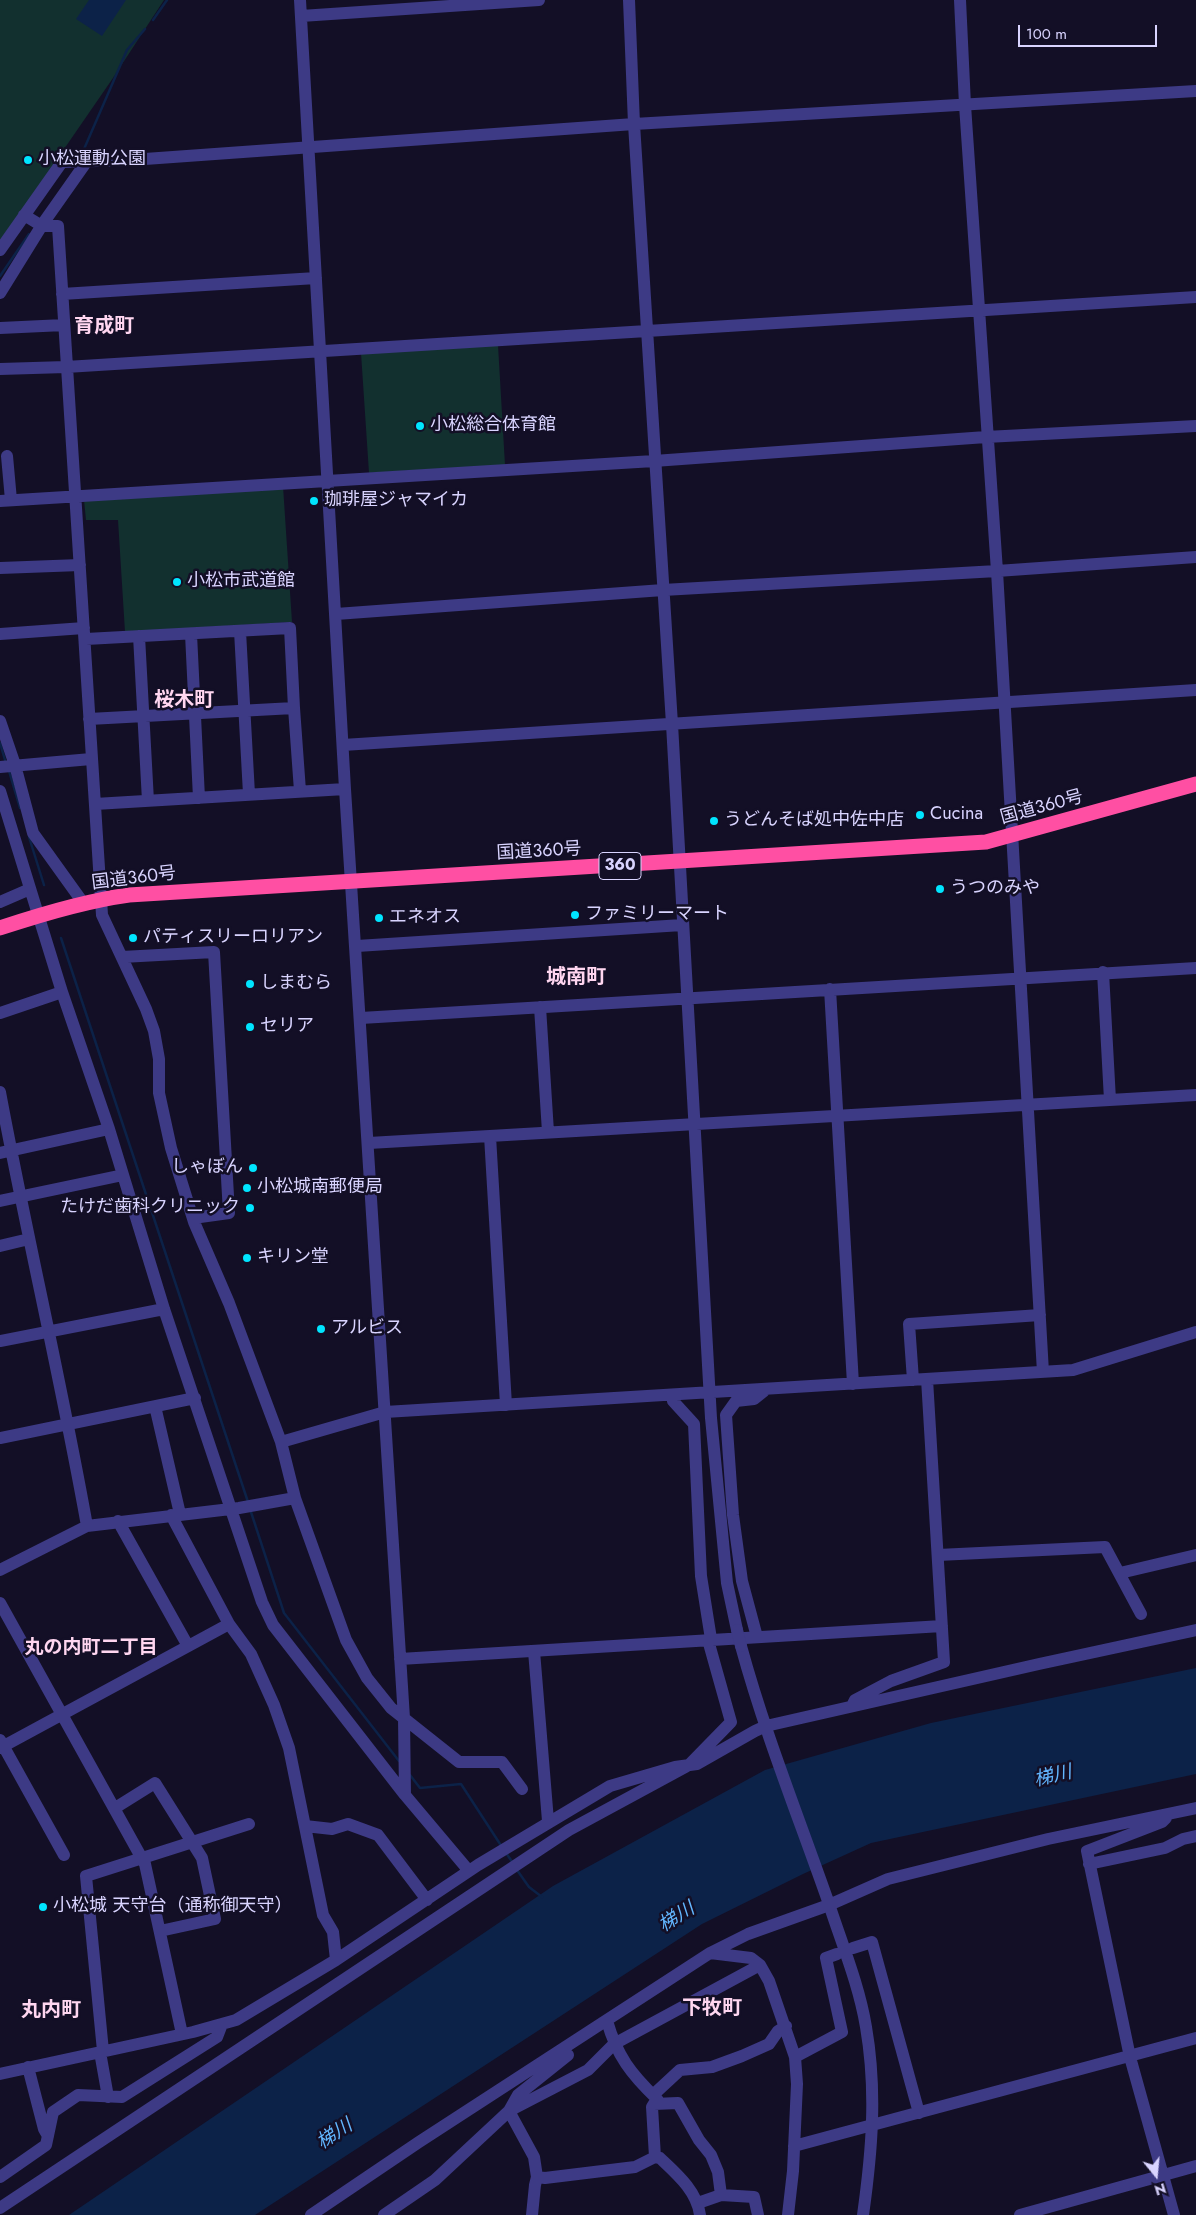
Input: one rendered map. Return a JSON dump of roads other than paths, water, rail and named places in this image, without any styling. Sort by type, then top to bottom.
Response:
[{"type":"highway","name":"国道360号","points":[[0,928],[38,915],[101,900],[129,896],[968,844],[1011,837],[1196,784]]},
{"type":"street","points":[[300,0],[345,789],[353,882],[404,1718],[404,1795]]},
{"type":"street","points":[[301,16],[539,0]]},
{"type":"street","points":[[629,0],[634,124],[662,590],[672,724],[678,862],[711,1418],[727,1583],[741,1646],[768,1733],[848,1960],[866,2026],[873,2095],[871,2159],[863,2215]]},
{"type":"street","points":[[960,0],[986,437],[997,571],[1043,1372]]},
{"type":"street","points":[[0,294],[62,162],[131,160],[634,124],[1196,91]]},
{"type":"street","points":[[0,250],[35,222],[87,161]]},
{"type":"street","points":[[35,222],[58,226],[102,915],[146,1009],[154,1031],[159,1059],[161,1102],[171,1148],[193,1218],[229,1303],[281,1442],[295,1498],[346,1640],[367,1678],[390,1708],[459,1762],[502,1762],[522,1789]]},
{"type":"street","points":[[62,294],[316,278]]},
{"type":"street","points":[[0,369],[647,332],[1196,297]]},
{"type":"street","points":[[0,328],[64,325]]},
{"type":"street","points":[[6,456],[5,501],[74,495],[654,461],[986,437],[1196,426]]},
{"type":"street","points":[[336,614],[662,590],[997,571],[1196,557]]},
{"type":"street","points":[[0,568],[80,565]]},
{"type":"street","points":[[0,634],[139,636],[290,628],[300,792]]},
{"type":"street","points":[[240,631],[249,794]]},
{"type":"street","points":[[191,634],[199,798]]},
{"type":"street","points":[[139,636],[148,800]]},
{"type":"street","points":[[343,745],[1196,690]]},
{"type":"street","points":[[89,719],[294,708]]},
{"type":"street","points":[[0,721],[15,766],[33,833],[84,904]]},
{"type":"street","points":[[0,767],[91,759]]},
{"type":"street","points":[[94,804],[345,789]]},
{"type":"street","points":[[1,799],[62,992],[109,1129],[164,1309],[235,1509],[262,1602],[273,1625],[404,1795],[469,1871]]},
{"type":"street","points":[[0,902],[30,889]]},
{"type":"street","points":[[357,946],[682,926]]},
{"type":"street","points":[[122,957],[214,952],[229,1213],[193,1218]]},
{"type":"street","points":[[361,1018],[1019,977],[1196,968]]},
{"type":"street","points":[[1103,972],[1110,1100]]},
{"type":"street","points":[[830,989],[853,1384]]},
{"type":"street","points":[[0,1013],[62,992]]},
{"type":"street","points":[[540,1007],[548,1132]]},
{"type":"street","points":[[0,1092],[5,1152],[20,1197],[68,1424],[86,1526]]},
{"type":"street","points":[[369,1143],[1196,1095]]},
{"type":"street","points":[[5,1152],[109,1129]]},
{"type":"street","points":[[490,1136],[506,1405]]},
{"type":"street","points":[[0,1201],[123,1175]]},
{"type":"street","points":[[0,1246],[29,1240]]},
{"type":"street","points":[[0,1341],[164,1309]]},
{"type":"street","points":[[913,1380],[909,1324],[1040,1315]]},
{"type":"street","points":[[281,1442],[385,1412],[1073,1370],[1196,1332]]},
{"type":"street","points":[[852,1706],[855,1700],[892,1681],[944,1662],[927,1379]]},
{"type":"street","points":[[757,1637],[742,1581],[733,1515],[726,1414],[736,1402],[754,1399],[765,1389]]},
{"type":"street","points":[[0,2208],[569,1830],[689,1765],[731,1722],[710,1640],[701,1576],[694,1424],[673,1401],[672,1395]]},
{"type":"street","points":[[0,1438],[195,1398]]},
{"type":"street","points":[[155,1406],[175,1515],[229,1624],[251,1654],[274,1705],[289,1748],[323,1915],[333,1932],[336,1960]]},
{"type":"street","points":[[1,1565],[86,1526],[235,1509],[295,1498]]},
{"type":"street","points":[[118,1521],[188,1646]]},
{"type":"street","points":[[938,1555],[1105,1547],[1141,1614]]},
{"type":"street","points":[[1120,1573],[1196,1555]]},
{"type":"street","points":[[0,1603],[145,1864],[182,2034]]},
{"type":"street","points":[[64,1855],[1,1745],[229,1624]]},
{"type":"street","points":[[400,1659],[942,1626]]},
{"type":"street","points":[[0,2074],[182,2034],[236,2020],[336,1960],[469,1871],[548,1821],[610,1786],[675,1767],[697,1764],[755,1731],[768,1733],[852,1706],[1196,1630]]},
{"type":"street","points":[[534,1651],[548,1821]]},
{"type":"street","points":[[115,1808],[155,1782],[202,1858],[215,1919],[160,1931]]},
{"type":"street","points":[[311,2215],[710,1953],[748,1934],[827,1899],[888,1879],[995,1851],[1196,1808]]},
{"type":"street","points":[[1169,1814],[1162,1822],[1087,1851],[1088,1864],[1130,2057],[1174,2215]]},
{"type":"street","points":[[108,2096],[101,2052],[86,1876],[249,1824]]},
{"type":"street","points":[[305,1826],[332,1829],[348,1824],[378,1835],[427,1900]]},
{"type":"street","points":[[1088,1864],[1164,1848],[1183,1839],[1196,1836]]},
{"type":"street","points":[[853,1948],[872,1942],[919,2113]]},
{"type":"street","points":[[710,1953],[751,1958],[760,1965],[769,1981],[796,2057],[797,2084],[794,2146],[791,2202],[788,2215]]},
{"type":"street","points":[[796,2057],[842,2032],[826,1958],[838,1954]]},
{"type":"street","points":[[384,2215],[435,2180],[509,2111],[588,2070],[614,2044],[760,1965]]},
{"type":"street","points":[[607,2021],[614,2044],[632,2073],[654,2099],[678,2103],[699,2140],[711,2155],[718,2172],[721,2196]]},
{"type":"street","points":[[0,2177],[46,2145],[54,2112],[78,2095],[122,2097],[217,2037],[222,2024]]},
{"type":"street","points":[[655,2157],[652,2108],[654,2099],[680,2070],[712,2067],[742,2056],[769,2044],[778,2031],[786,2026]]},
{"type":"street","points":[[509,2111],[518,2095],[574,2050],[582,2037]]},
{"type":"street","points":[[794,2146],[1196,2038]]},
{"type":"street","points":[[28,2067],[44,2129],[48,2136]]},
{"type":"street","points":[[509,2111],[534,2157],[537,2177],[534,2185],[532,2215]]},
{"type":"street","points":[[537,2177],[545,2178],[635,2167],[655,2157],[660,2158],[682,2179],[699,2209],[721,2196],[754,2196],[758,2215]]},
{"type":"street","points":[[1020,2215],[1196,2166]]},
{"type":"water","points":[[89,0],[126,0],[102,36],[76,19]]},
{"type":"water","name":"梯川","points":[[1196,1668],[1196,1774],[871,1843],[803,1874],[702,1924],[255,2215],[69,2215],[553,1886],[765,1770],[931,1723]]},
{"type":"waterway","points":[[153,20],[167,0]]},
{"type":"waterway","points":[[81,156],[127,50],[145,29]]},
{"type":"waterway","points":[[0,276],[29,234]]},
{"type":"waterway","points":[[0,743],[5,760]]},
{"type":"waterway","points":[[9,771],[20,808]]},
{"type":"waterway","points":[[29,837],[44,885]]},
{"type":"waterway","points":[[61,938],[248,1502]]},
{"type":"waterway","points":[[250,1509],[284,1613],[399,1761]]},
{"type":"waterway","points":[[410,1775],[420,1788],[461,1784],[502,1847]]},
{"type":"waterway","points":[[506,1853],[513,1863]]},
{"type":"waterway","points":[[517,1870],[529,1887],[542,1897]]},
{"type":"place","name":"小松運動公園","points":[[28,160]]},
{"type":"place","name":"小松総合体育館","points":[[420,426]]},
{"type":"place","name":"珈琲屋ジャマイカ","points":[[314,501]]},
{"type":"place","name":"小松市武道館","points":[[177,582]]},
{"type":"place","name":"Cucina","points":[[920,815]]},
{"type":"place","name":"うどんそば処中佐中店","points":[[714,821]]},
{"type":"place","name":"うつのみや","points":[[940,889]]},
{"type":"place","name":"ファミリーマート","points":[[575,915]]},
{"type":"place","name":"エネオス","points":[[379,918]]},
{"type":"place","name":"パティスリーロリアン","points":[[133,938]]},
{"type":"place","name":"しまむら","points":[[250,984]]},
{"type":"place","name":"セリア","points":[[250,1027]]},
{"type":"place","name":"しゃぼん","points":[[253,1168]]},
{"type":"place","name":"小松城南郵便局","points":[[247,1188]]},
{"type":"place","name":"たけだ歯科クリニック","points":[[250,1208]]},
{"type":"place","name":"キリン堂","points":[[247,1258]]},
{"type":"place","name":"アルビス","points":[[321,1329]]},
{"type":"place","name":"小松城 天守台（通称御天守）","points":[[43,1907]]},
{"type":"district","name":"育成町","points":[[104,327]]},
{"type":"district","name":"桜木町","points":[[184,701]]},
{"type":"district","name":"城南町","points":[[576,978]]},
{"type":"district","name":"丸の内町二丁目","points":[[91,1648]]},
{"type":"district","name":"下牧町","points":[[712,2009]]},
{"type":"district","name":"丸内町","points":[[51,2011]]}]
